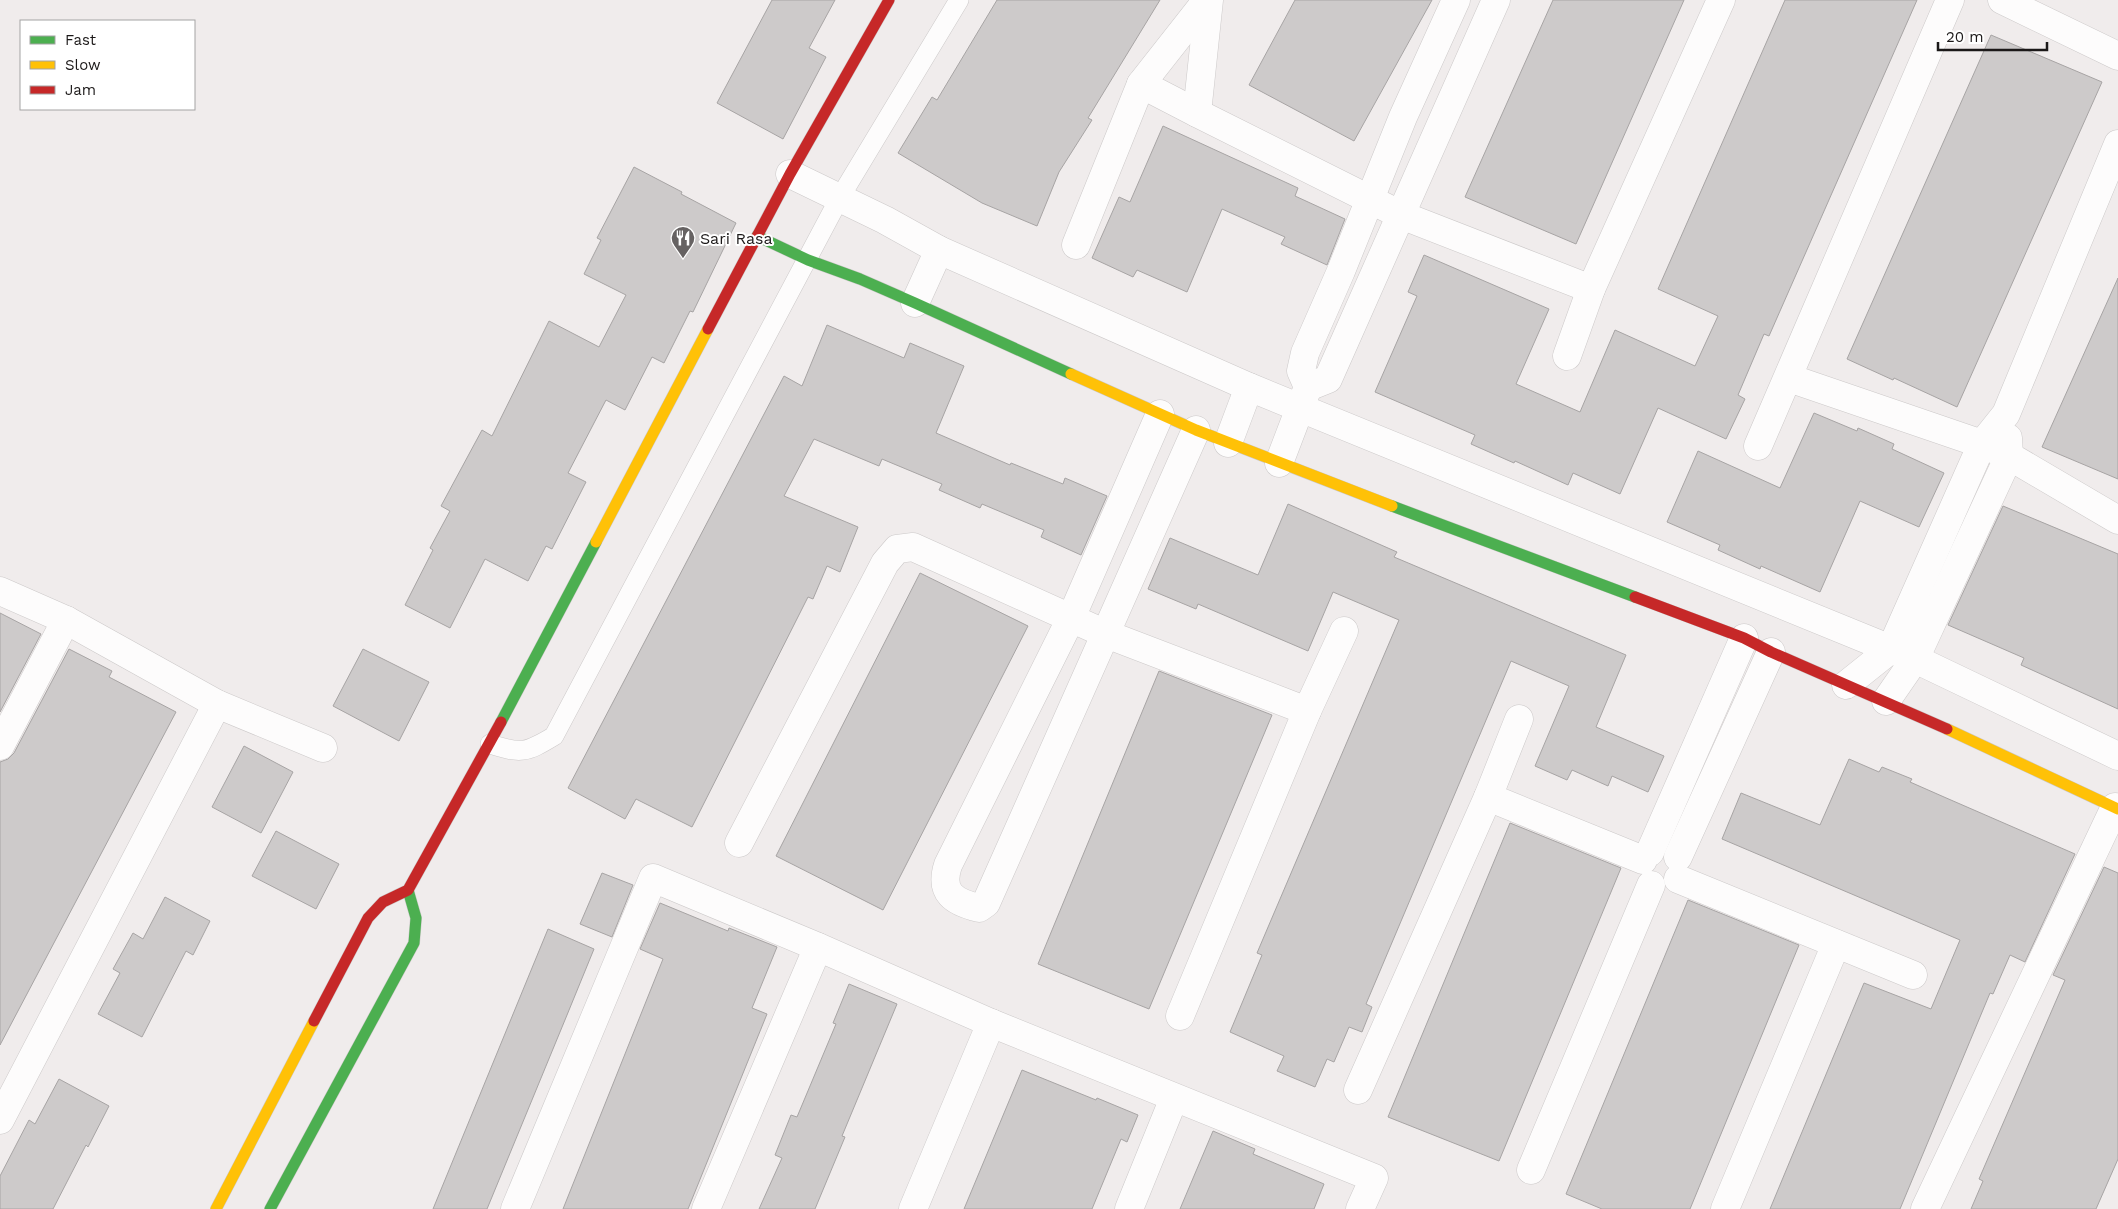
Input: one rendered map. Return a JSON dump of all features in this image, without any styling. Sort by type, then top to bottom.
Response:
[{"type":"street","points":[[216,1209],[368,918],[383,902],[408,890],[490,744],[790,174],[889,0]]},
{"type":"street","points":[[1076,245],[1141,84],[1208,0]]},
{"type":"street","points":[[1196,114],[1208,0]]},
{"type":"street","points":[[1279,464],[1304,397],[1301,372],[1304,353],[1341,271],[1403,117],[1456,0]]},
{"type":"street","points":[[1304,397],[1328,379],[1496,0]]},
{"type":"street","points":[[1566,356],[1591,289],[1721,0]]},
{"type":"street","points":[[1758,446],[1789,378],[1950,0]]},
{"type":"street","points":[[2002,0],[2118,56]]},
{"type":"street","points":[[1141,84],[1196,114],[1400,215],[1591,289]]},
{"type":"street","points":[[1403,117],[1438,130]]},
{"type":"street","points":[[1886,701],[1982,444],[2006,414],[2118,144]]},
{"type":"street","points":[[790,174],[885,220],[939,250],[1249,387],[1304,397],[1902,654],[2118,756]]},
{"type":"street","points":[[757,236],[808,260],[860,279],[915,303],[1196,430],[1279,464],[1744,638],[1771,652],[1886,701],[2116,808],[1925,1209]]},
{"type":"street","points":[[915,303],[939,250]]},
{"type":"street","points":[[1341,271],[1371,284]]},
{"type":"street","points":[[1789,378],[1982,444],[2009,456],[2118,520]]},
{"type":"street","points":[[1228,443],[1249,387]]},
{"type":"street","points":[[1160,414],[1071,618],[948,865],[944,877],[948,892],[957,901],[979,908],[986,903],[1196,430]]},
{"type":"street","points":[[1846,685],[1902,654],[2009,456],[2006,414]]},
{"type":"street","points":[[739,843],[885,563],[896,549],[913,546],[1106,634],[1307,711]]},
{"type":"street","points":[[0,590],[66,620],[217,704],[323,748]]},
{"type":"street","points":[[0,746],[66,620]]},
{"type":"street","points":[[1180,1016],[1307,711],[1344,631]]},
{"type":"street","points":[[1744,638],[1642,869],[1644,878],[1651,885],[1660,888],[1670,886],[1771,652]]},
{"type":"street","points":[[0,1120],[217,704]]},
{"type":"street","points":[[1358,1090],[1488,797],[1519,720]]},
{"type":"street","points":[[1488,797],[1647,856]]},
{"type":"street","points":[[1647,856],[1657,849],[1672,851],[1678,868],[1836,944],[1913,975]]},
{"type":"street","points":[[515,1209],[653,878],[818,947],[991,1023],[1374,1178],[1360,1209]]},
{"type":"street","points":[[1531,1170],[1651,885]]},
{"type":"street","points":[[270,1209],[414,942],[416,918],[408,890]]},
{"type":"street","points":[[1725,1209],[1836,944]]},
{"type":"street","points":[[706,1209],[818,947]]},
{"type":"street","points":[[914,1209],[991,1023]]},
{"type":"street","points":[[1129,1209],[1174,1098]]},
{"type":"lane","points":[[490,744],[511,751],[532,750],[554,736],[839,199],[958,0]]},
{"type":"building","points":[[772,0],[835,0],[809,48],[826,57],[783,139],[717,103]]},
{"type":"building","points":[[997,0],[1160,0],[1088,118],[1092,120],[1059,172],[1037,226],[982,203],[898,153],[932,97],[937,100]]},
{"type":"building","points":[[1295,0],[1432,0],[1354,141],[1249,85]]},
{"type":"building","points":[[1553,0],[1684,0],[1576,244],[1465,197]]},
{"type":"building","points":[[1785,0],[1917,0],[1769,336],[1764,334],[1738,395],[1745,399],[1726,439],[1658,408],[1620,494],[1573,473],[1568,485],[1515,461],[1514,463],[1471,444],[1475,435],[1375,392],[1417,296],[1408,292],[1424,255],[1549,309],[1516,384],[1580,412],[1615,330],[1695,366],[1718,316],[1658,289]]},
{"type":"building","points":[[1991,35],[2102,82],[1957,407],[1847,359]]},
{"type":"building","points":[[1163,126],[1298,188],[1295,196],[1345,219],[1327,265],[1281,244],[1285,237],[1222,209],[1187,292],[1137,270],[1133,277],[1092,258],[1119,197],[1130,202]]},
{"type":"building","points":[[634,167],[736,223],[693,312],[690,311],[664,363],[652,357],[625,410],[606,400],[568,473],[586,482],[552,549],[546,546],[528,581],[485,559],[450,628],[405,605],[433,550],[430,548],[450,511],[441,506],[482,430],[492,436],[549,321],[599,347],[626,295],[584,274],[601,240],[597,238]]},
{"type":"building","points":[[2118,278],[2118,479],[2042,447]]},
{"type":"building","points":[[827,325],[904,358],[910,343],[964,366],[936,433],[1010,465],[1011,463],[1063,484],[1065,478],[1107,496],[1081,555],[1041,537],[1044,530],[982,504],[980,508],[939,490],[942,484],[882,459],[879,466],[814,439],[784,496],[858,527],[840,572],[827,566],[813,599],[808,597],[692,827],[636,799],[625,819],[568,788],[784,376],[802,386]]},
{"type":"building","points":[[1814,413],[1857,431],[1858,428],[1894,444],[1892,449],[1944,473],[1919,527],[1860,501],[1820,592],[1761,566],[1760,569],[1718,550],[1720,545],[1667,522],[1698,451],[1780,488]]},
{"type":"building","points":[[1288,504],[1397,552],[1394,557],[1626,655],[1596,727],[1664,756],[1648,792],[1612,776],[1608,786],[1572,770],[1567,780],[1535,766],[1569,686],[1511,661],[1366,1004],[1372,1007],[1362,1032],[1349,1027],[1334,1062],[1327,1059],[1315,1087],[1277,1071],[1284,1056],[1230,1032],[1262,955],[1257,953],[1399,620],[1333,592],[1308,651],[1198,604],[1196,609],[1148,589],[1170,538],[1258,575]]},
{"type":"building","points":[[2003,506],[2118,554],[2118,709],[2021,665],[2024,658],[1948,625]]},
{"type":"building","points":[[920,573],[1028,626],[883,910],[776,856]]},
{"type":"building","points":[[0,613],[41,634],[0,712]]},
{"type":"building","points":[[69,649],[112,671],[109,677],[176,712],[0,1045],[0,762],[8,759],[14,753]]},
{"type":"building","points":[[363,649],[429,682],[399,741],[333,706]]},
{"type":"building","points":[[1159,671],[1272,715],[1149,1009],[1038,964]]},
{"type":"building","points":[[244,746],[293,772],[261,833],[212,807]]},
{"type":"building","points":[[1849,759],[1879,772],[1882,767],[1912,779],[1910,782],[2075,854],[2025,962],[2010,955],[1993,994],[1990,993],[1900,1209],[1770,1209],[1864,983],[1931,1009],[1960,940],[1722,839],[1741,793],[1820,825]]},
{"type":"building","points":[[1510,823],[1621,868],[1499,1161],[1388,1117]]},
{"type":"building","points":[[276,831],[339,864],[316,909],[252,876]]},
{"type":"building","points":[[2104,867],[2118,873],[2118,1159],[2096,1209],[1971,1209],[1983,1181],[1979,1179],[2065,980],[2053,975]]},
{"type":"building","points":[[602,873],[633,885],[612,937],[580,924]]},
{"type":"building","points":[[165,897],[210,921],[193,955],[186,951],[142,1037],[98,1014],[120,973],[113,969],[133,933],[143,939]]},
{"type":"building","points":[[1688,900],[1799,945],[1690,1209],[1602,1209],[1566,1194]]},
{"type":"building","points":[[660,903],[728,931],[729,928],[777,947],[752,1008],[767,1014],[688,1209],[563,1209],[663,959],[640,949]]},
{"type":"building","points":[[548,929],[594,949],[567,1015],[487,1209],[433,1209]]},
{"type":"building","points":[[849,984],[897,1004],[842,1136],[845,1137],[815,1209],[759,1209],[782,1158],[775,1155],[791,1115],[797,1117],[836,1024],[833,1023]]},
{"type":"building","points":[[1022,1070],[1138,1115],[1127,1142],[1121,1139],[1092,1209],[964,1209]]},
{"type":"building","points":[[59,1079],[109,1106],[88,1147],[86,1145],[53,1209],[0,1209],[0,1176],[29,1120],[35,1124]]},
{"type":"building","points":[[1213,1131],[1255,1149],[1253,1154],[1324,1184],[1314,1209],[1180,1209]]},
{"type":"traffic: fast","points":[[757,236],[808,260],[860,279],[915,303],[1071,374]]},
{"type":"traffic: fast","points":[[1392,506],[1635,597]]},
{"type":"traffic: fast","points":[[501,722],[596,542]]},
{"type":"traffic: fast","points":[[270,1209],[414,943],[416,918],[408,890]]},
{"type":"traffic: slow","points":[[596,542],[708,329]]},
{"type":"traffic: slow","points":[[1071,374],[1196,430],[1392,506]]},
{"type":"traffic: slow","points":[[1947,729],[2118,809]]},
{"type":"traffic: slow","points":[[216,1209],[314,1021]]},
{"type":"traffic: jam","points":[[708,329],[790,174],[889,0]]},
{"type":"traffic: jam","points":[[1635,597],[1744,638],[1771,652],[1947,729]]},
{"type":"traffic: jam","points":[[314,1021],[368,918],[383,902],[408,890],[501,722]]},
{"type":"place","name":"Sari Rasa","points":[[683,259]]}]
